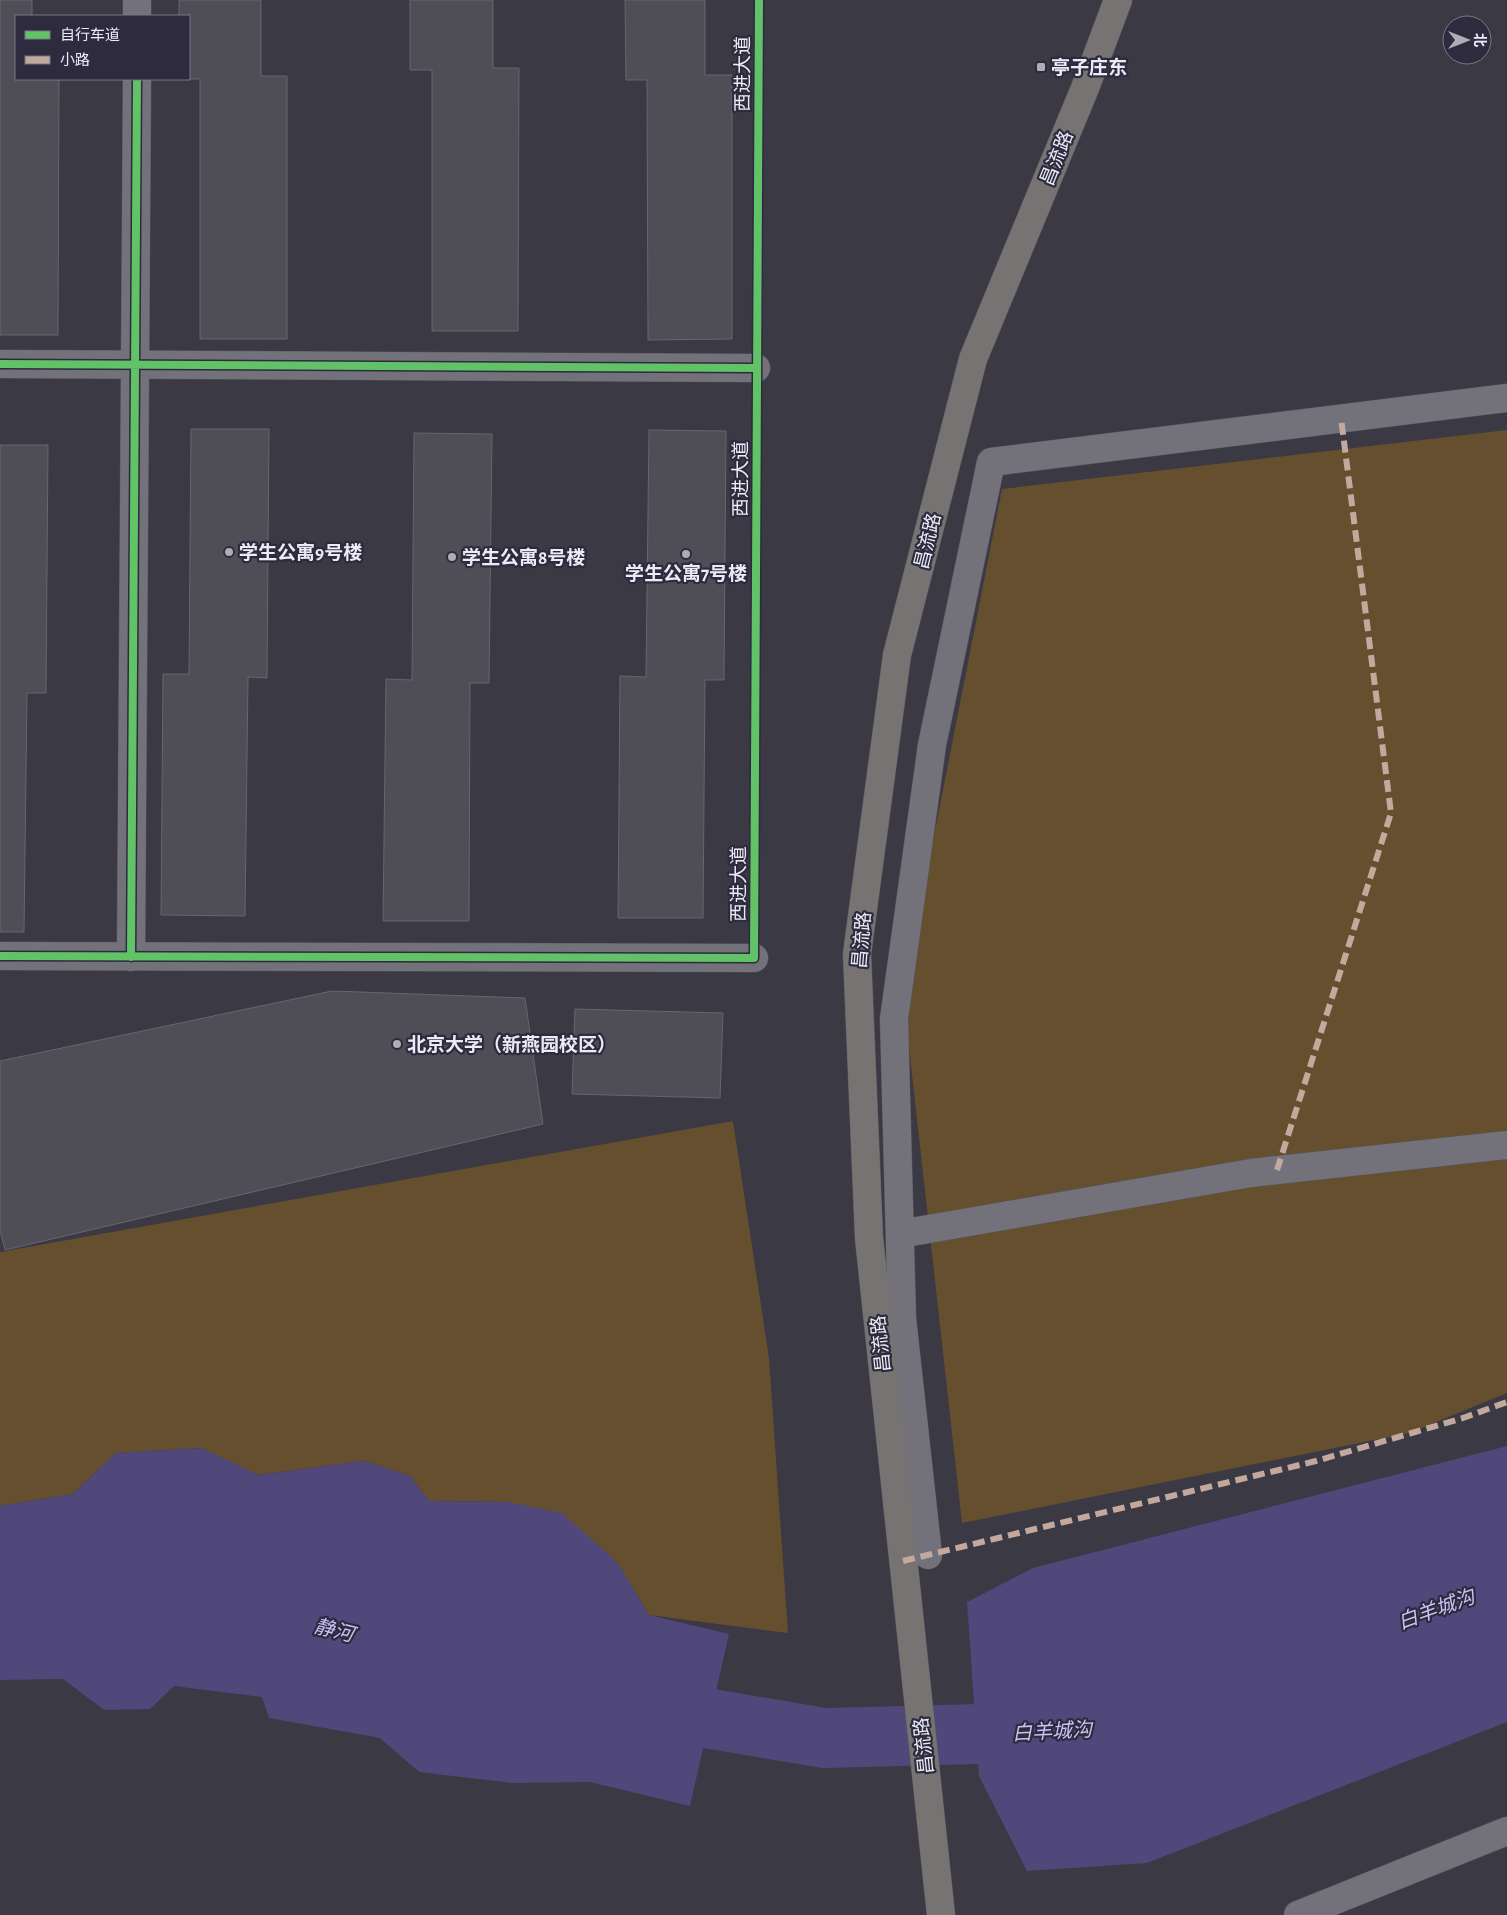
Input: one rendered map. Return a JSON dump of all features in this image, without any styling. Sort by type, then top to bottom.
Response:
[{"type":"main road","name":"昌流路","points":[[941,1915],[868,1238],[857,954],[897,655],[973,359],[1085,88],[1118,0]]},
{"type":"street","points":[[137,0],[137,15]]},
{"type":"street","points":[[132,957],[137,80]]},
{"type":"street","points":[[0,364],[756,368]]},
{"type":"street","points":[[928,1555],[902,1318],[894,1019],[932,744],[991,462],[1507,398]]},
{"type":"street","points":[[0,956],[754,958]]},
{"type":"street","points":[[900,1234],[1251,1173],[1507,1146]]},
{"type":"street","points":[[1298,1915],[1507,1831]]},
{"type":"shaded area","points":[[1507,430],[1507,1393],[1409,1433],[962,1523],[903,994],[1002,489]]},
{"type":"shaded area","points":[[733,1121],[769,1358],[788,1633],[649,1615],[616,1561],[508,1502],[429,1501],[410,1476],[364,1461],[258,1475],[202,1448],[116,1453],[73,1494],[0,1506],[0,1252]]},
{"type":"water","points":[[1507,1446],[1507,1722],[1147,1863],[1027,1871],[979,1776],[967,1602],[1033,1568]]},
{"type":"water","name":"静河","points":[[202,1448],[258,1475],[364,1461],[410,1476],[429,1501],[508,1502],[562,1513],[616,1561],[649,1615],[729,1634],[690,1806],[590,1782],[512,1783],[419,1772],[380,1738],[269,1718],[262,1697],[174,1686],[150,1709],[104,1710],[63,1679],[0,1680],[0,1506],[73,1494],[116,1453]]},
{"type":"building","points":[[0,0],[32,0],[32,15],[15,15],[15,80],[59,80],[58,335],[0,335]]},
{"type":"building","points":[[179,0],[261,0],[261,76],[287,76],[287,339],[200,339],[200,79],[190,79],[190,15],[179,15]]},
{"type":"building","points":[[410,0],[493,0],[493,68],[519,68],[518,331],[432,331],[432,70],[410,70]]},
{"type":"building","points":[[625,0],[705,0],[705,75],[732,75],[732,339],[648,340],[647,80],[626,80]]},
{"type":"building","name":"学生公寓9号楼","points":[[191,429],[269,429],[267,678],[248,677],[245,916],[161,915],[163,674],[189,674]]},
{"type":"building","name":"学生公寓7号楼","points":[[649,430],[726,431],[724,680],[705,680],[703,918],[618,918],[620,676],[646,677]]},
{"type":"building","name":"学生公寓8号楼","points":[[414,433],[492,434],[489,683],[470,683],[469,921],[383,921],[386,679],[412,680]]},
{"type":"building","points":[[0,445],[48,445],[46,693],[27,693],[24,932],[0,932]]},
{"type":"building","points":[[332,991],[525,998],[543,1124],[5,1250],[0,1230],[0,1061]]},
{"type":"building","points":[[575,1009],[723,1013],[720,1098],[572,1094]]},
{"type":"waterway","name":"白羊城沟","points":[[630,1703],[665,1711],[824,1738],[1059,1732]]},
{"type":"marked path","points":[[1277,1170],[1391,813],[1341,418]]},
{"type":"marked path","points":[[903,1561],[1316,1461],[1463,1418],[1507,1402]]},
{"type":"cycle path","name":"西进大道","points":[[0,956],[754,958],[759,0]]},
{"type":"cycle path","points":[[131,957],[137,80]]},
{"type":"cycle path","points":[[0,364],[756,368]]},
{"type":"place","name":"亭子庄东","points":[[1041,67]]},
{"type":"place","name":"学生公寓9号楼","points":[[229,552]]},
{"type":"place","name":"学生公寓7号楼","points":[[686,554]]},
{"type":"place","name":"学生公寓8号楼","points":[[452,557]]},
{"type":"place","name":"北京大学（新燕园校区）","points":[[397,1044]]}]
